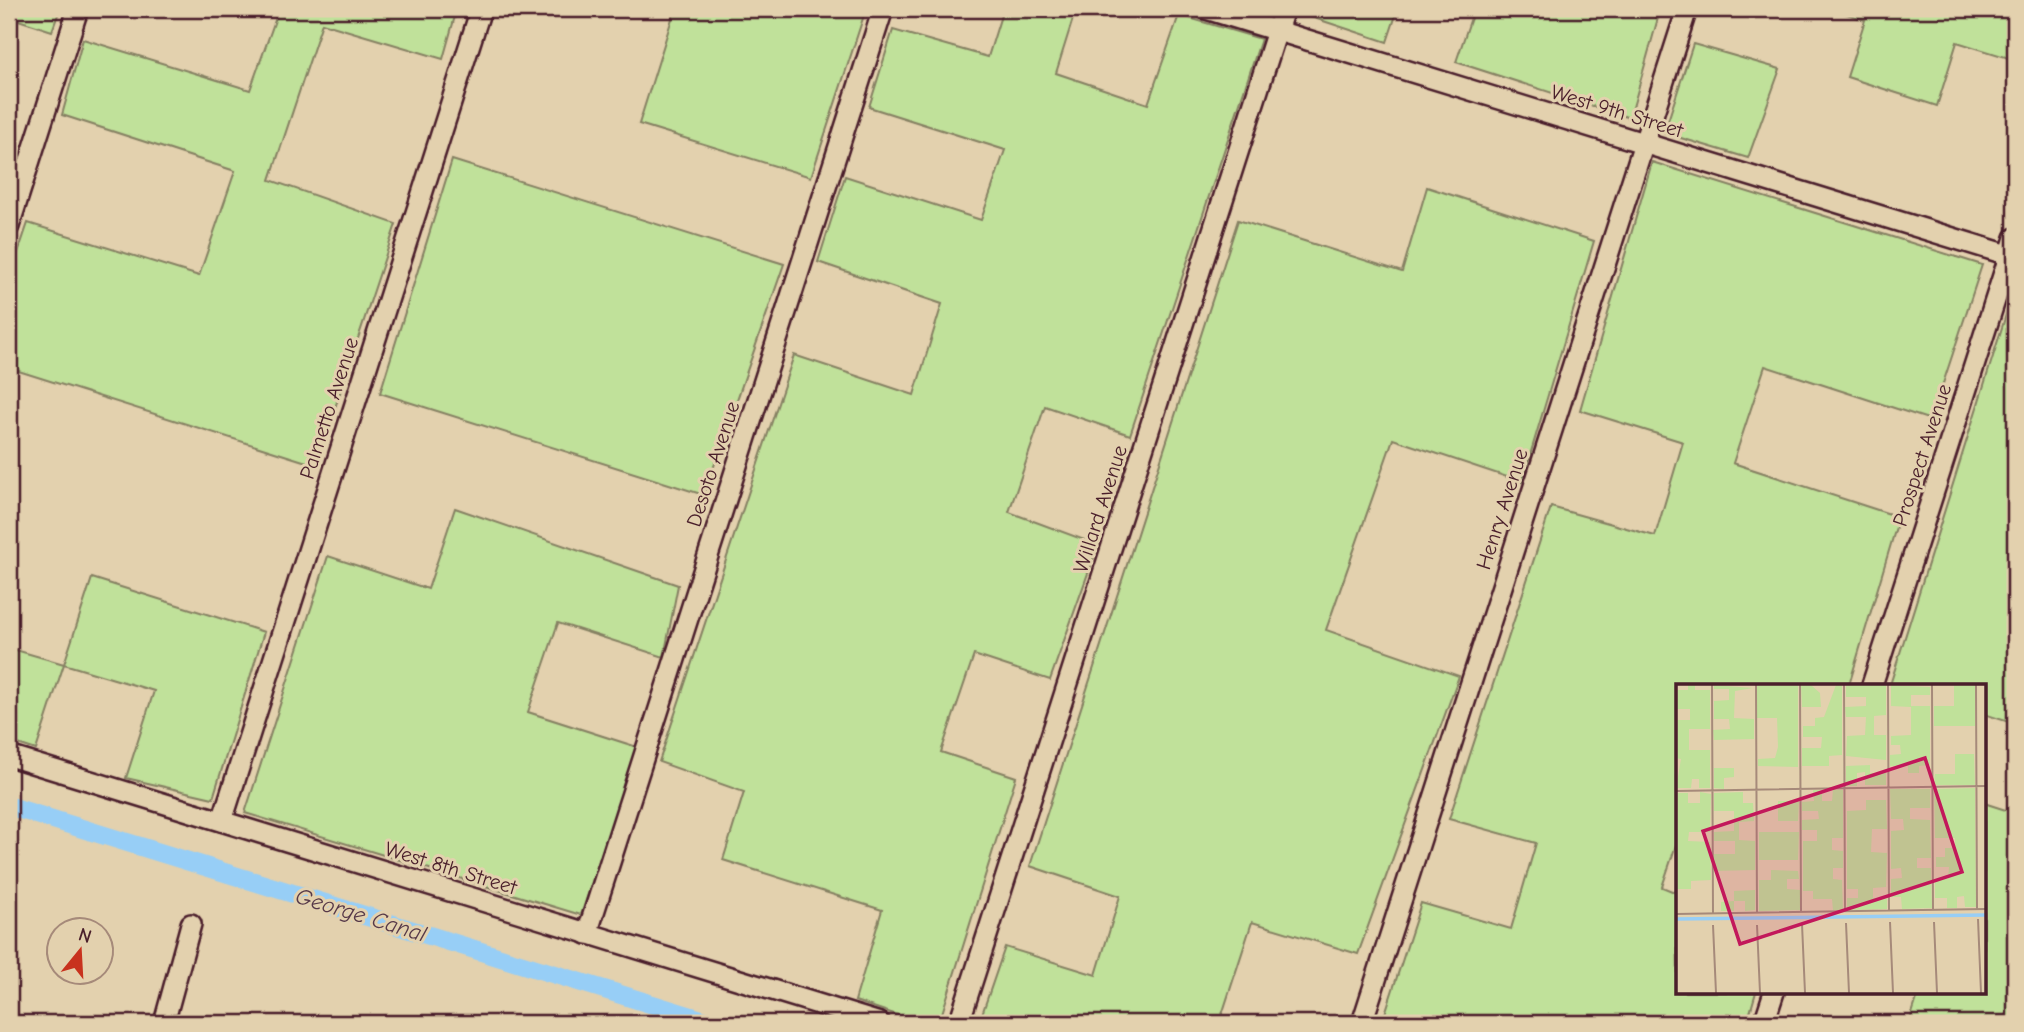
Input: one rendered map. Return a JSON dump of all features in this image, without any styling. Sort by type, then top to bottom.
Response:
[{"type":"street","points":[[9,226],[78,9]]},
{"type":"street","name":"Palmetto Avenue","points":[[222,821],[481,9]]},
{"type":"street","name":"Desoto Avenue","points":[[587,934],[883,9]]},
{"type":"street","name":"West 9th Street","points":[[1206,9],[1644,142],[2013,250]]},
{"type":"street","name":"Willard Avenue","points":[[959,1023],[1284,9]]},
{"type":"street","name":"Henry Avenue","points":[[1362,1023],[1687,9]]},
{"type":"street","name":"Prospect Avenue","points":[[1872,684],[2013,250]]},
{"type":"street","name":"West 8th Street","points":[[9,756],[880,1023]]},
{"type":"street","points":[[164,1023],[191,924]]},
{"type":"street","points":[[1764,1023],[1774,993]]},
{"type":"green space","points":[[9,9],[60,9],[52,31],[9,17]]},
{"type":"green space","points":[[279,9],[457,9],[443,59],[322,23],[270,180],[396,224],[316,465],[9,368],[9,279],[28,223],[199,276],[235,171],[62,115],[83,39],[250,90]]},
{"type":"green space","points":[[675,9],[854,9],[865,12],[811,177],[639,124]]},
{"type":"green space","points":[[1003,9],[1076,9],[1056,73],[1148,104],[1179,15],[1261,39],[1130,435],[1045,406],[1009,512],[1098,545],[1050,680],[974,655],[941,752],[1016,777],[939,1023],[921,1023],[855,1001],[882,910],[723,860],[744,792],[659,762],[794,355],[914,395],[942,304],[818,262],[845,176],[981,220],[1005,150],[869,107],[893,30],[988,57]]},
{"type":"green space","points":[[1300,9],[1398,9],[1387,42],[1299,13]]},
{"type":"green space","points":[[1474,9],[1633,9],[1658,18],[1630,118],[1456,62]]},
{"type":"green space","points":[[1832,9],[2015,9],[2015,60],[1957,42],[1937,106],[1847,77],[1865,20]]},
{"type":"green space","points":[[1693,44],[1780,69],[1748,158],[1664,133]]},
{"type":"green space","points":[[452,160],[784,264],[704,495],[380,393]]},
{"type":"green space","points":[[1652,162],[1982,265],[1931,420],[1765,366],[1733,463],[1899,517],[1849,684],[1676,684],[1676,845],[1662,887],[1676,893],[1676,993],[1756,993],[1747,1023],[1382,1023],[1421,903],[1511,929],[1536,843],[1449,819],[1551,507],[1655,536],[1683,442],[1580,410]]},
{"type":"green space","points":[[1427,187],[1594,241],[1522,482],[1393,439],[1326,630],[1459,676],[1358,954],[1252,922],[1221,1018],[1235,1023],[979,1023],[1005,947],[1096,975],[1120,896],[1030,866],[1238,220],[1402,272]]},
{"type":"green space","points":[[2015,286],[2015,724],[1986,715],[1986,684],[1890,684]]},
{"type":"green space","points":[[455,508],[678,585],[664,657],[558,623],[528,712],[637,747],[581,915],[245,813],[328,556],[428,589]]},
{"type":"green space","points":[[92,578],[264,632],[213,798],[126,778],[154,691],[64,664]]},
{"type":"green space","points":[[9,648],[64,664],[36,750],[9,741]]},
{"type":"green space","points":[[1986,804],[2015,813],[2015,1023],[1909,1023],[1919,993],[1986,993]]},
{"type":"waterway","name":"George Canal","points":[[9,806],[713,1023]]}]
